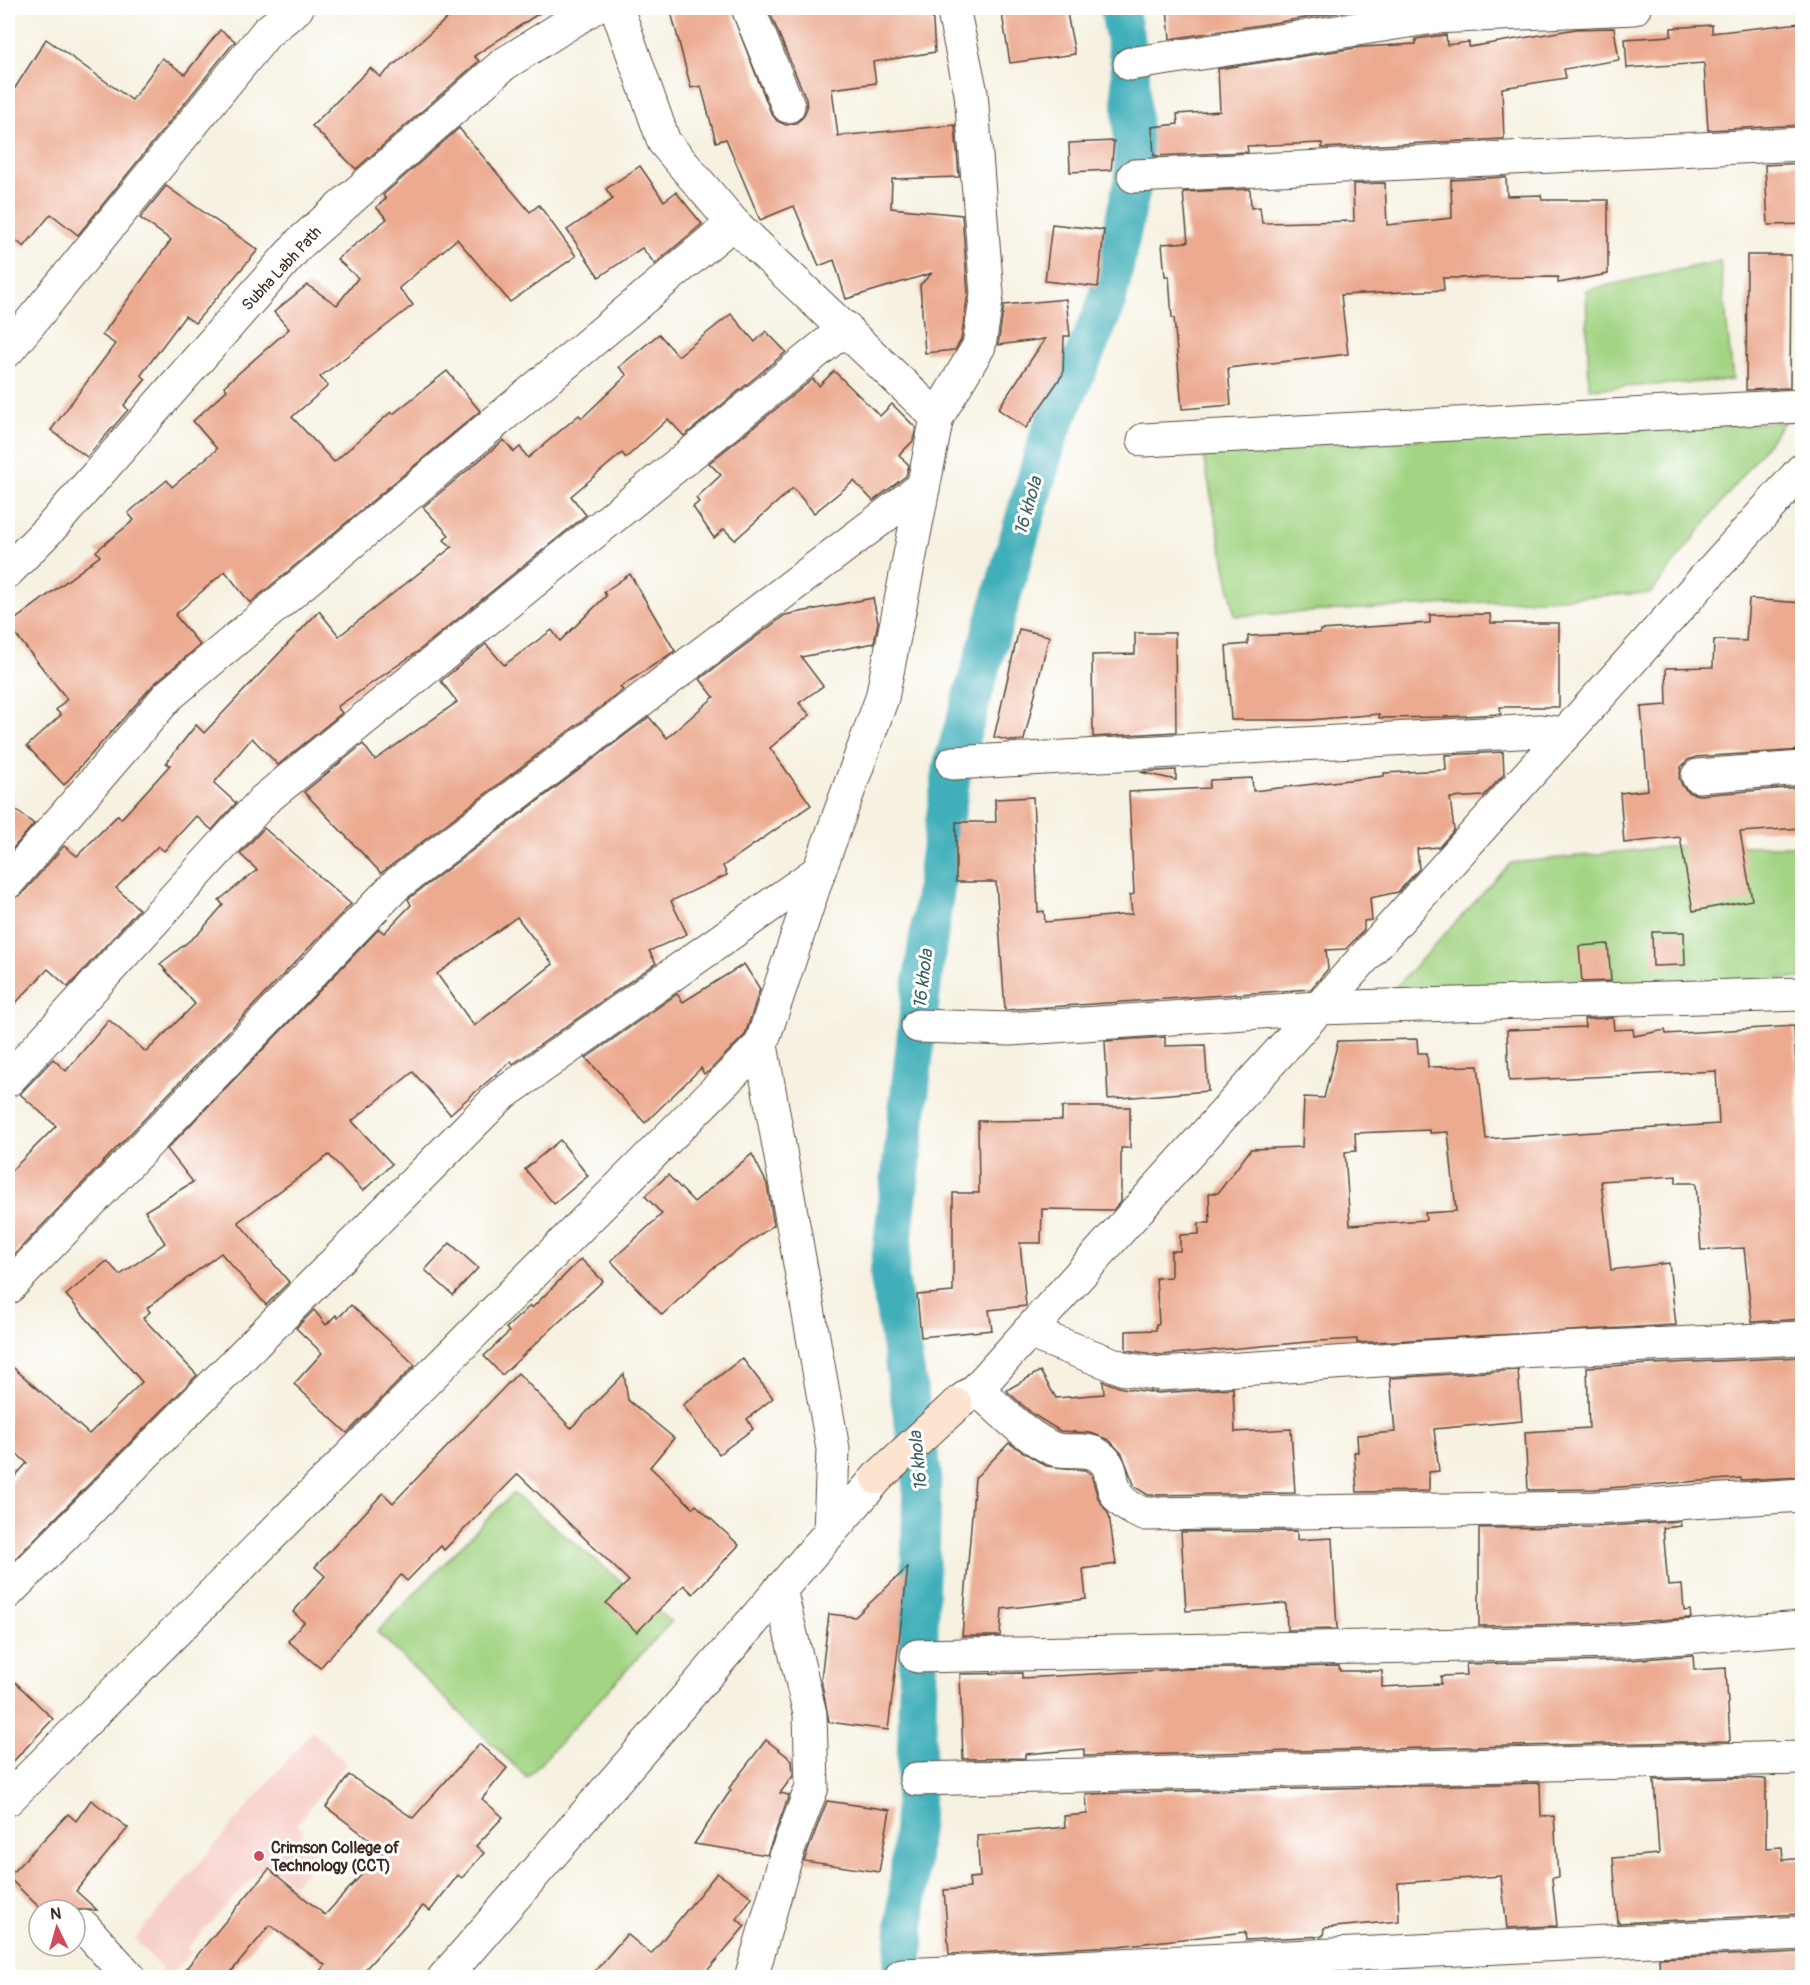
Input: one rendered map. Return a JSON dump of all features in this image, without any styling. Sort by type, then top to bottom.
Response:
[{"type":"main road","points":[[877,1478],[966,1397]]},
{"type":"street","points":[[8,350],[267,32],[297,8]]},
{"type":"street","name":"Subha Labh Path","points":[[8,571],[54,524],[300,243],[504,64],[592,8]]},
{"type":"street","points":[[617,8],[664,142],[733,223],[937,417]]},
{"type":"street","points":[[747,8],[788,106]]},
{"type":"street","points":[[8,1799],[761,1045],[819,871],[882,698],[937,417],[979,346],[987,294],[970,93],[953,8]]},
{"type":"street","points":[[1130,64],[1434,17],[1634,8]]},
{"type":"street","points":[[1134,176],[1803,144]]},
{"type":"street","points":[[8,882],[168,696],[733,223]]},
{"type":"street","points":[[8,1080],[264,800],[846,328]]},
{"type":"street","points":[[1144,440],[1803,406]]},
{"type":"street","points":[[1803,470],[1028,1332],[966,1397],[1057,1450],[1090,1451],[1101,1456],[1109,1468],[1114,1490],[1125,1506],[1144,1514],[1594,1508],[1803,1495]]},
{"type":"street","points":[[8,1288],[396,885],[923,487]]},
{"type":"street","points":[[953,763],[1539,731],[1565,734]]},
{"type":"street","points":[[1698,776],[1803,768]]},
{"type":"street","points":[[8,1592],[500,1096],[819,871]]},
{"type":"street","points":[[918,1026],[1010,1029],[1318,1008],[1803,994]]},
{"type":"street","points":[[761,1045],[833,1449],[830,1532]]},
{"type":"street","points":[[1028,1332],[1125,1369],[1166,1374],[1538,1350],[1803,1338]]},
{"type":"street","points":[[444,1977],[877,1478]]},
{"type":"street","points":[[751,1977],[787,1852],[812,1787],[810,1714],[780,1589]]},
{"type":"street","points":[[917,1656],[1618,1642],[1803,1628]]},
{"type":"street","points":[[916,1779],[1803,1758]]},
{"type":"street","points":[[87,1930],[130,1977]]},
{"type":"street","points":[[902,1976],[1803,1933]]},
{"type":"shaded area","name":"Crimson College of Technology (CCT)","points":[[312,1731],[346,1763],[297,1823],[304,1831],[300,1837],[317,1850],[301,1866],[307,1871],[293,1885],[267,1862],[187,1948],[191,1953],[168,1977],[156,1977],[162,1969],[135,1939]]},
{"type":"green space","points":[[1720,261],[1733,380],[1589,389],[1586,290]]},
{"type":"green space","points":[[1784,422],[1651,593],[1235,616],[1202,450]]},
{"type":"green space","points":[[1677,846],[1802,846],[1802,978],[1392,991],[1511,863]]},
{"type":"green space","points":[[513,1493],[671,1622],[527,1778],[377,1632]]},
{"type":"building","points":[[459,8],[547,8],[474,56],[479,61],[356,169],[312,126],[370,68],[380,77]]},
{"type":"building","points":[[670,8],[730,8],[771,113],[777,121],[786,125],[796,123],[803,117],[807,108],[806,99],[768,8],[932,8],[935,52],[873,62],[876,83],[832,89],[838,136],[955,125],[959,177],[892,179],[891,208],[962,215],[968,293],[961,340],[955,350],[925,353],[920,285],[932,273],[846,299],[834,260],[819,266],[794,206],[760,220],[726,139],[716,142],[701,86],[691,88]]},
{"type":"building","points":[[1001,8],[1066,8],[1075,54],[1010,63]]},
{"type":"building","points":[[1167,8],[1348,8],[1349,11],[1170,39]]},
{"type":"building","points":[[1800,23],[1803,125],[1708,130],[1704,63],[1627,68],[1625,39],[1671,36],[1671,28],[1712,25],[1712,33]]},
{"type":"building","points":[[1614,28],[1619,60],[1564,69],[1566,78],[1502,88],[1504,139],[1322,148],[1322,143],[1247,146],[1248,152],[1154,156],[1152,127],[1178,124],[1177,114],[1220,111],[1218,69],[1362,47],[1416,44],[1416,39],[1436,36],[1446,35],[1447,45],[1469,42],[1469,47],[1576,29]]},
{"type":"building","points":[[220,30],[235,41],[78,235],[51,214],[24,247],[8,234],[8,99],[46,39],[132,100],[162,58],[185,74]]},
{"type":"building","points":[[459,128],[530,212],[539,205],[576,256],[510,302],[457,239],[399,288],[413,305],[320,377],[328,386],[292,417],[334,462],[391,412],[393,414],[447,371],[480,411],[250,603],[225,571],[175,615],[200,645],[154,684],[64,785],[27,746],[61,715],[56,710],[67,699],[8,625],[100,556],[96,551],[134,520],[128,513],[167,480],[172,487],[217,449],[193,421],[227,390],[224,386],[289,329],[274,312],[307,285],[337,305],[358,278],[337,259],[387,219],[376,207],[386,199],[383,195]]},
{"type":"building","points":[[1114,141],[1111,170],[1070,172],[1069,143]]},
{"type":"building","points":[[1803,163],[1803,224],[1768,225],[1765,165]]},
{"type":"building","points":[[640,166],[664,201],[676,192],[702,224],[655,264],[642,248],[599,277],[567,230],[613,199],[606,189]]},
{"type":"building","points":[[1506,177],[1507,196],[1541,195],[1542,200],[1608,200],[1608,274],[1558,283],[1558,277],[1443,278],[1444,290],[1341,295],[1348,354],[1228,368],[1231,405],[1182,409],[1169,276],[1165,276],[1162,244],[1188,242],[1183,192],[1250,189],[1251,208],[1260,207],[1262,223],[1354,221],[1353,184],[1385,183],[1387,225],[1452,218],[1451,180]]},
{"type":"building","points":[[166,186],[258,250],[195,323],[185,316],[141,375],[146,379],[124,405],[128,410],[87,457],[51,430],[115,344],[102,335],[171,240],[140,218]]},
{"type":"building","points":[[1052,224],[1104,230],[1098,287],[1045,281]]},
{"type":"building","points":[[1747,255],[1791,255],[1790,388],[1746,390]]},
{"type":"building","points":[[1066,299],[1070,336],[1064,336],[1063,374],[1026,428],[998,409],[1045,339],[998,345],[1004,305]]},
{"type":"building","points":[[731,314],[755,342],[766,331],[786,352],[684,436],[668,419],[626,458],[622,453],[571,496],[586,515],[417,652],[337,707],[342,713],[278,765],[252,738],[214,783],[236,803],[212,830],[196,816],[164,851],[158,846],[116,888],[139,909],[68,987],[48,969],[8,1011],[8,900],[22,894],[64,846],[77,856],[118,815],[121,819],[170,765],[166,763],[196,725],[204,733],[319,611],[339,636],[452,547],[444,540],[449,535],[423,507],[504,440],[514,452],[520,447],[528,458],[579,415],[582,418],[627,375],[619,367],[659,334],[678,356]]},
{"type":"building","points":[[834,371],[880,416],[892,404],[916,428],[913,441],[899,455],[909,465],[906,476],[873,501],[854,481],[814,513],[793,488],[735,540],[724,529],[714,538],[693,507],[699,502],[696,498],[721,475],[709,463],[813,379],[819,386]]},
{"type":"building","points":[[630,574],[675,651],[620,687],[623,690],[381,873],[304,792],[363,744],[375,760],[457,702],[441,681],[486,644],[504,665],[552,630],[560,641],[606,596],[604,592]]},
{"type":"building","points":[[873,598],[878,622],[874,643],[801,657],[823,686],[799,703],[810,715],[770,748],[811,805],[723,866],[727,875],[671,901],[687,934],[649,951],[656,963],[513,1064],[511,1061],[450,1114],[413,1072],[352,1121],[392,1164],[363,1191],[329,1155],[238,1222],[289,1282],[266,1305],[221,1253],[147,1308],[150,1312],[143,1318],[197,1375],[8,1566],[8,1484],[27,1463],[8,1446],[8,1363],[89,1434],[142,1382],[66,1295],[107,1261],[120,1275],[165,1243],[145,1211],[193,1182],[167,1149],[379,929],[384,933],[411,905],[408,899],[649,717],[667,738],[714,697],[700,679],[785,615]],"holes":[[[517,917],[553,964],[474,1026],[437,974]]]},
{"type":"building","points":[[1749,599],[1803,603],[1803,750],[1696,757],[1688,760],[1681,767],[1679,778],[1683,787],[1690,793],[1699,795],[1800,787],[1802,828],[1740,832],[1752,900],[1693,911],[1680,837],[1624,843],[1620,793],[1648,790],[1641,707],[1667,705],[1666,668],[1713,667],[1714,640],[1746,641]]},
{"type":"building","points":[[1490,614],[1491,623],[1559,623],[1559,707],[1500,707],[1501,714],[1444,717],[1379,718],[1379,714],[1310,720],[1231,720],[1226,646],[1248,644],[1248,636],[1320,633],[1320,630],[1430,623],[1430,615]]},
{"type":"building","points":[[1019,629],[1049,636],[1024,740],[1011,741],[994,737]]},
{"type":"building","points":[[1135,633],[1175,633],[1176,732],[1093,737],[1092,655],[1135,654]]},
{"type":"building","points":[[1503,752],[1504,774],[1484,796],[1450,798],[1454,830],[1439,847],[1417,849],[1419,869],[1398,892],[1370,898],[1372,920],[1364,921],[1364,930],[1346,949],[1326,950],[1328,969],[1311,989],[1005,1010],[996,882],[956,882],[956,822],[996,822],[995,799],[1033,797],[1038,912],[1044,911],[1045,922],[1132,914],[1130,895],[1134,894],[1129,792],[1209,788],[1210,780],[1252,778],[1253,791],[1384,776],[1384,773],[1446,770],[1445,755]]},
{"type":"building","points":[[1176,770],[1176,780],[1140,772]]},
{"type":"building","points":[[8,804],[34,824],[8,854]]},
{"type":"building","points":[[264,828],[351,904],[8,1261],[8,1174],[56,1126],[20,1094],[53,1059],[66,1071],[109,1020],[146,1052],[195,1004],[160,964],[199,933],[223,905],[219,900],[257,870],[240,854]]},
{"type":"building","points":[[1652,932],[1684,932],[1685,965],[1653,966]]},
{"type":"building","points":[[1608,944],[1611,981],[1582,982],[1579,946]]},
{"type":"building","points":[[744,964],[760,989],[745,1035],[708,1072],[704,1074],[701,1068],[645,1123],[586,1058],[677,994],[683,1002]]},
{"type":"building","points":[[1613,1018],[1614,1030],[1633,1029],[1634,1036],[1665,1030],[1666,1034],[1794,1026],[1799,1131],[1803,1151],[1803,1174],[1797,1175],[1803,1247],[1803,1319],[1752,1322],[1744,1248],[1701,1250],[1696,1183],[1676,1183],[1676,1176],[1601,1181],[1611,1270],[1669,1263],[1676,1325],[1357,1343],[1357,1339],[1319,1341],[1161,1355],[1126,1350],[1126,1331],[1156,1330],[1156,1324],[1159,1324],[1156,1278],[1171,1277],[1171,1251],[1180,1251],[1180,1235],[1199,1234],[1199,1223],[1210,1223],[1209,1193],[1218,1193],[1251,1149],[1302,1147],[1304,1097],[1324,1098],[1338,1041],[1417,1039],[1418,1053],[1427,1053],[1428,1067],[1478,1066],[1486,1139],[1719,1124],[1716,1071],[1509,1081],[1507,1030],[1585,1027],[1584,1019]],"holes":[[[1430,1130],[1430,1133],[1448,1132],[1456,1211],[1425,1213],[1426,1220],[1350,1225],[1345,1152],[1356,1151],[1355,1133]]]},
{"type":"building","points":[[1165,1037],[1165,1046],[1205,1045],[1208,1091],[1108,1099],[1105,1041]]},
{"type":"building","points":[[1062,1107],[1130,1107],[1130,1148],[1121,1148],[1121,1201],[1113,1210],[1042,1209],[1041,1243],[1020,1243],[1026,1306],[989,1310],[992,1330],[921,1337],[917,1295],[953,1292],[953,1193],[979,1193],[978,1121],[1062,1120]]},
{"type":"building","points":[[560,1140],[588,1176],[554,1204],[525,1169]]},
{"type":"building","points":[[752,1154],[767,1184],[774,1225],[713,1268],[662,1315],[611,1261],[662,1214],[645,1196],[668,1175],[694,1202]]},
{"type":"building","points":[[450,1243],[478,1268],[453,1295],[425,1270]]},
{"type":"building","points":[[581,1259],[603,1281],[502,1375],[484,1356],[509,1332],[506,1328],[530,1306],[532,1308]]},
{"type":"building","points":[[351,1305],[415,1365],[347,1433],[294,1384],[322,1353],[296,1328],[314,1310],[326,1325],[336,1315],[338,1318]]},
{"type":"building","points":[[1803,1357],[1803,1477],[1741,1480],[1741,1478],[1594,1489],[1528,1490],[1525,1432],[1589,1428],[1587,1367]]},
{"type":"building","points":[[742,1358],[773,1398],[747,1419],[753,1429],[719,1454],[683,1405]]},
{"type":"building","points":[[1518,1370],[1522,1421],[1434,1429],[1439,1471],[1429,1472],[1429,1491],[1357,1492],[1354,1452],[1358,1452],[1357,1435],[1395,1432],[1390,1378]]},
{"type":"building","points":[[1040,1371],[1056,1398],[1104,1394],[1103,1381],[1122,1388],[1158,1393],[1233,1388],[1235,1432],[1291,1429],[1295,1493],[1148,1495],[1135,1487],[1122,1454],[1109,1440],[1091,1433],[1060,1431],[1034,1415],[1007,1390]]},
{"type":"building","points":[[518,1373],[571,1428],[624,1374],[628,1400],[674,1438],[650,1467],[693,1508],[696,1505],[739,1545],[693,1594],[684,1585],[637,1632],[606,1603],[629,1581],[518,1474],[444,1550],[441,1546],[407,1581],[401,1575],[320,1668],[288,1641],[304,1622],[293,1612],[325,1576],[315,1567],[383,1493],[393,1503]]},
{"type":"building","points":[[1009,1443],[1046,1466],[1085,1470],[1091,1474],[1098,1498],[1109,1515],[1116,1564],[1083,1569],[1086,1599],[1002,1609],[1000,1636],[962,1636],[975,1478]]},
{"type":"building","points":[[1680,1521],[1681,1526],[1663,1528],[1668,1586],[1682,1585],[1684,1611],[1690,1610],[1691,1618],[1617,1623],[1479,1626],[1479,1528],[1595,1527]]},
{"type":"building","points":[[1297,1531],[1297,1540],[1332,1538],[1337,1629],[1287,1630],[1286,1603],[1186,1611],[1181,1532]]},
{"type":"building","points":[[908,1567],[888,1730],[829,1722],[821,1679],[829,1614],[855,1617]]},
{"type":"building","points":[[1693,1655],[1694,1670],[1726,1668],[1730,1741],[1084,1756],[1084,1749],[1025,1754],[1025,1758],[963,1759],[960,1674],[1022,1673],[1022,1678],[1181,1669],[1339,1666],[1340,1671],[1382,1671],[1382,1687],[1441,1684],[1441,1676],[1467,1675],[1466,1664],[1618,1661]]},
{"type":"building","points":[[8,1675],[53,1719],[8,1767]]},
{"type":"building","points":[[766,1740],[792,1760],[793,1776],[780,1793],[789,1795],[767,1855],[694,1844],[731,1790],[729,1788]]},
{"type":"building","points":[[479,1744],[507,1768],[482,1799],[503,1817],[476,1846],[484,1853],[462,1878],[458,1875],[430,1911],[423,1906],[358,1977],[315,1977],[325,1965],[270,1925],[227,1977],[179,1977],[269,1869],[325,1915],[384,1850],[326,1807],[349,1775],[413,1818]]},
{"type":"building","points":[[1766,1779],[1766,1848],[1782,1847],[1783,1860],[1803,1858],[1803,1914],[1618,1923],[1613,1858],[1659,1854],[1654,1780]]},
{"type":"building","points":[[1540,1783],[1541,1817],[1554,1816],[1558,1877],[1552,1878],[1557,1926],[1507,1928],[1501,1876],[1398,1883],[1399,1921],[1324,1928],[1323,1936],[1246,1940],[1245,1932],[1118,1946],[949,1954],[944,1890],[970,1888],[969,1878],[980,1877],[977,1836],[1065,1827],[1064,1816],[1087,1814],[1086,1794]]},
{"type":"building","points":[[91,1800],[128,1828],[76,1891],[84,1898],[30,1898],[8,1877],[68,1814],[76,1821]]},
{"type":"building","points":[[827,1801],[890,1810],[879,1872],[804,1861]]},
{"type":"building","points":[[717,1873],[752,1897],[737,1919],[745,1926],[702,1977],[590,1977],[627,1934],[651,1954]]},
{"type":"building","points":[[87,1901],[97,1910],[87,1910]]},
{"type":"building","points":[[1803,1952],[1803,1977],[1660,1977],[1659,1958]]},
{"type":"waterway","name":"16 khola","points":[[902,1978],[916,1779],[922,1472],[889,1275],[923,976],[953,763],[1049,435],[1106,305],[1134,176],[1130,64],[1119,8]]},
{"type":"place","name":"Crimson College of Technology (CCT)","points":[[259,1856]]}]
